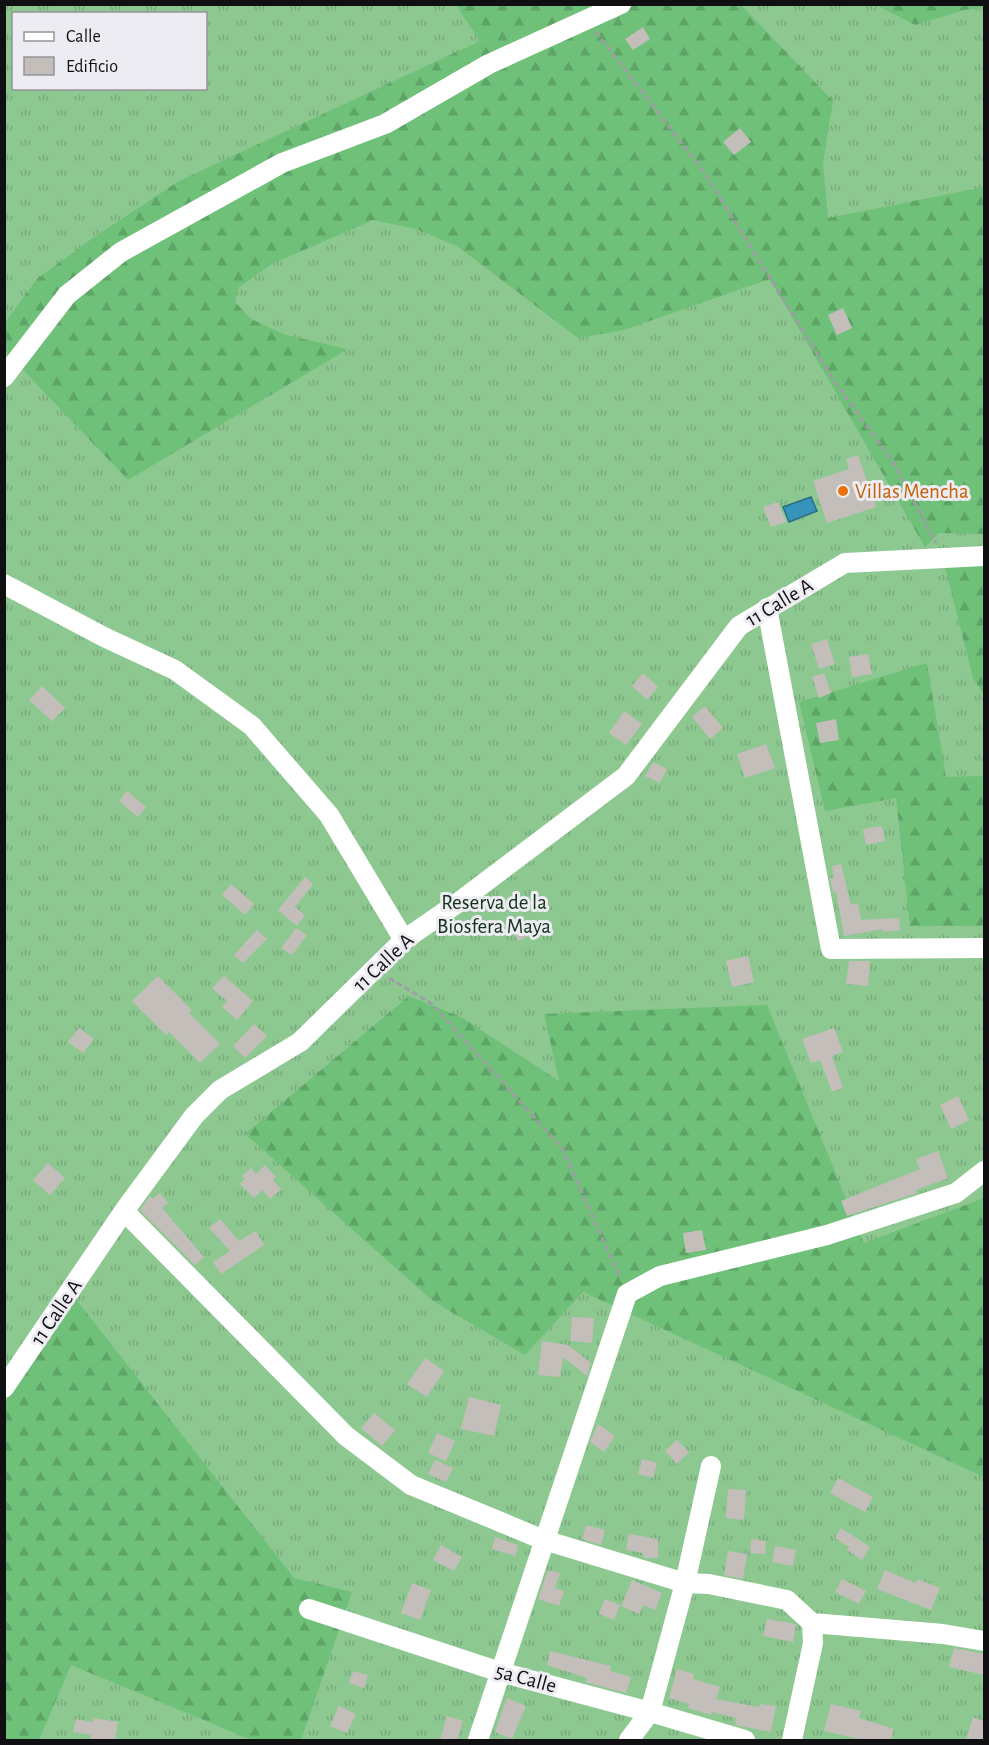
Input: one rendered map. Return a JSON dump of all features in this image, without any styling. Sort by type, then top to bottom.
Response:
[{"type":"street","points":[[4,377],[67,295],[121,252],[282,163],[385,124],[489,64],[621,4]]},
{"type":"street","name":"11 Calle A","points":[[4,1388],[124,1211],[194,1116],[220,1090],[300,1042],[404,940],[459,902],[626,776],[739,626],[845,562],[984,556]]},
{"type":"street","points":[[4,584],[104,637],[175,670],[252,726],[329,815],[404,940]]},
{"type":"street","points":[[767,609],[831,949],[984,948]]},
{"type":"street","points":[[478,1740],[627,1294],[660,1276],[827,1235],[956,1194],[984,1171]]},
{"type":"street","points":[[124,1211],[346,1436],[411,1485],[544,1540],[685,1583],[709,1584],[787,1600],[812,1623],[943,1634],[984,1641]]},
{"type":"street","points":[[629,1740],[650,1712],[685,1583],[711,1466]]},
{"type":"street","name":"5a Calle","points":[[309,1609],[500,1672],[745,1740]]},
{"type":"street","points":[[792,1740],[813,1643],[812,1623]]},
{"type":"path","points":[[587,21],[704,172],[833,379],[893,462],[944,557]]},
{"type":"path","points":[[374,969],[432,1004],[562,1148],[627,1294]]},
{"type":"green space","points":[[984,4],[984,8],[964,10],[915,25],[876,5]]},
{"type":"green space","name":"Reserva de la Biosfera Maya","points":[[5,5],[984,5],[984,1740],[5,1740]]},
{"type":"green space","points":[[456,5],[741,5],[833,101],[823,163],[828,218],[984,187],[984,534],[939,533],[925,547],[770,279],[624,330],[578,338],[457,246],[416,229],[373,220],[272,264],[239,287],[235,302],[251,319],[286,335],[348,349],[128,480],[5,351],[4,324],[37,279],[93,238],[179,181],[480,41]]},
{"type":"green space","points":[[944,563],[984,565],[984,695],[973,678]]},
{"type":"green space","points":[[927,663],[946,777],[984,776],[984,926],[910,926],[896,798],[825,811],[799,702]]},
{"type":"green space","points":[[409,996],[461,1017],[559,1081],[544,1014],[767,1005],[864,1243],[984,1198],[984,1477],[583,1292],[525,1355],[433,1301],[245,1134]]},
{"type":"green space","points":[[75,1298],[294,1578],[352,1592],[301,1740],[252,1740],[71,1665],[39,1740],[5,1740],[5,1403]]},
{"type":"water","points":[[811,497],[817,511],[789,522],[783,507]]},
{"type":"building","points":[[643,27],[650,39],[633,50],[625,39]]},
{"type":"building","points":[[740,128],[751,142],[734,155],[723,142]]},
{"type":"building","points":[[843,308],[852,328],[837,335],[828,315]]},
{"type":"building","name":"Villas Mencha","points":[[858,455],[876,507],[827,523],[813,481],[849,469],[846,459]]},
{"type":"building","points":[[778,502],[786,522],[771,527],[763,507]]},
{"type":"building","points":[[827,639],[835,664],[819,669],[811,644]]},
{"type":"building","points":[[868,654],[872,674],[852,677],[849,657]]},
{"type":"building","points":[[643,673],[658,687],[647,700],[632,686]]},
{"type":"building","points":[[824,673],[831,693],[819,698],[812,677]]},
{"type":"building","points":[[42,686],[65,708],[52,721],[29,700]]},
{"type":"building","points":[[705,706],[723,728],[710,739],[692,717]]},
{"type":"building","points":[[624,711],[642,724],[626,745],[609,733]]},
{"type":"building","points":[[836,719],[839,740],[820,743],[816,723]]},
{"type":"building","points":[[766,744],[775,768],[745,778],[737,754]]},
{"type":"building","points":[[653,762],[667,769],[660,783],[645,776]]},
{"type":"building","points":[[127,791],[146,807],[138,817],[119,801]]},
{"type":"building","points":[[882,826],[885,841],[866,845],[863,829]]},
{"type":"building","points":[[841,864],[851,905],[858,903],[861,920],[899,918],[900,930],[883,932],[883,929],[844,936],[836,891],[833,892],[830,878],[834,878],[832,866]]},
{"type":"building","points":[[305,877],[313,884],[295,907],[305,915],[297,926],[278,910]]},
{"type":"building","points":[[231,884],[254,904],[245,915],[222,895]]},
{"type":"building","points":[[526,920],[533,934],[518,941],[511,927]]},
{"type":"building","points":[[296,928],[307,935],[292,955],[281,948]]},
{"type":"building","points":[[257,930],[267,939],[243,963],[234,955]]},
{"type":"building","points":[[748,956],[754,982],[732,987],[726,961]]},
{"type":"building","points":[[849,961],[870,961],[868,986],[846,984]]},
{"type":"building","points":[[158,976],[192,1010],[189,1013],[220,1044],[200,1063],[169,1032],[166,1035],[132,1001]]},
{"type":"building","points":[[224,976],[253,1001],[237,1020],[222,1007],[227,1001],[212,988]]},
{"type":"building","points":[[254,1024],[267,1036],[245,1058],[233,1046]]},
{"type":"building","points":[[79,1028],[94,1039],[83,1053],[68,1042]]},
{"type":"building","points":[[834,1028],[843,1052],[832,1056],[843,1088],[832,1092],[820,1060],[811,1063],[802,1039]]},
{"type":"building","points":[[958,1096],[969,1120],[951,1129],[940,1105]]},
{"type":"building","points":[[938,1151],[948,1178],[916,1190],[917,1193],[847,1216],[841,1201],[920,1169],[916,1159]]},
{"type":"building","points":[[48,1163],[65,1178],[50,1195],[33,1180]]},
{"type":"building","points":[[265,1165],[276,1177],[273,1180],[281,1189],[270,1199],[262,1190],[254,1198],[240,1184],[245,1179],[242,1176],[251,1168],[256,1174]]},
{"type":"building","points":[[160,1193],[168,1203],[162,1208],[204,1257],[195,1265],[140,1210],[150,1196],[153,1199]]},
{"type":"building","points":[[220,1219],[239,1241],[256,1231],[264,1245],[221,1274],[213,1262],[230,1251],[209,1228]]},
{"type":"building","points":[[702,1230],[706,1250],[686,1253],[683,1233]]},
{"type":"building","points":[[572,1317],[594,1318],[592,1343],[570,1341]]},
{"type":"building","points":[[542,1341],[568,1345],[591,1363],[587,1376],[563,1357],[560,1377],[538,1375]]},
{"type":"building","points":[[425,1358],[444,1371],[427,1397],[407,1384]]},
{"type":"building","points":[[469,1397],[501,1405],[494,1436],[461,1429]]},
{"type":"building","points":[[374,1413],[395,1430],[382,1446],[361,1428]]},
{"type":"building","points":[[598,1424],[615,1436],[604,1452],[590,1442]]},
{"type":"building","points":[[437,1433],[455,1441],[446,1461],[428,1453]]},
{"type":"building","points":[[677,1440],[689,1452],[677,1464],[665,1451]]},
{"type":"building","points":[[642,1459],[657,1463],[653,1478],[638,1474]]},
{"type":"building","points":[[435,1460],[453,1468],[446,1482],[428,1474]]},
{"type":"building","points":[[838,1478],[873,1497],[865,1512],[830,1493]]},
{"type":"building","points":[[728,1489],[746,1490],[744,1520],[726,1518]]},
{"type":"building","points":[[586,1525],[605,1530],[601,1545],[582,1539]]},
{"type":"building","points":[[841,1528],[870,1547],[862,1560],[847,1550],[849,1547],[835,1538]]},
{"type":"building","points":[[629,1534],[658,1539],[658,1558],[644,1558],[643,1553],[626,1550]]},
{"type":"building","points":[[495,1537],[518,1545],[515,1556],[492,1549]]},
{"type":"building","points":[[751,1539],[766,1541],[765,1554],[750,1553]]},
{"type":"building","points":[[441,1545],[462,1557],[454,1571],[433,1560]]},
{"type":"building","points":[[775,1546],[796,1550],[793,1566],[772,1562]]},
{"type":"building","points":[[728,1551],[747,1554],[743,1579],[724,1575]]},
{"type":"building","points":[[548,1570],[560,1573],[555,1588],[564,1591],[559,1606],[538,1599]]},
{"type":"building","points":[[885,1570],[916,1583],[918,1579],[940,1588],[931,1610],[877,1589]]},
{"type":"building","points":[[842,1579],[866,1591],[859,1604],[835,1592]]},
{"type":"building","points":[[632,1580],[662,1593],[655,1610],[643,1605],[639,1614],[621,1606]]},
{"type":"building","points":[[412,1583],[431,1590],[420,1620],[401,1613]]},
{"type":"building","points":[[605,1599],[620,1605],[614,1620],[599,1614]]},
{"type":"building","points":[[767,1619],[796,1624],[793,1642],[763,1636]]},
{"type":"building","points":[[954,1648],[984,1654],[984,1675],[949,1667]]},
{"type":"building","points":[[550,1651],[611,1666],[610,1671],[631,1677],[626,1693],[585,1682],[587,1678],[547,1665]]},
{"type":"building","points":[[677,1669],[694,1674],[693,1679],[720,1687],[716,1699],[759,1707],[760,1704],[776,1706],[771,1732],[735,1725],[736,1718],[712,1712],[711,1715],[688,1708],[689,1704],[669,1698]]},
{"type":"building","points":[[353,1671],[368,1675],[364,1688],[349,1683]]},
{"type":"building","points":[[507,1698],[526,1706],[512,1739],[495,1732]]},
{"type":"building","points":[[831,1704],[861,1711],[859,1718],[894,1729],[891,1740],[863,1740],[824,1731]]},
{"type":"building","points":[[339,1706],[356,1714],[347,1733],[330,1726]]},
{"type":"building","points":[[447,1716],[463,1721],[457,1740],[440,1740]]},
{"type":"building","points":[[973,1717],[984,1721],[984,1740],[966,1740]]},
{"type":"building","points":[[93,1718],[118,1722],[115,1740],[90,1740],[91,1735],[73,1732],[76,1719],[93,1722]]},
{"type":"place","name":"Villas Mencha","points":[[843,491]]}]
